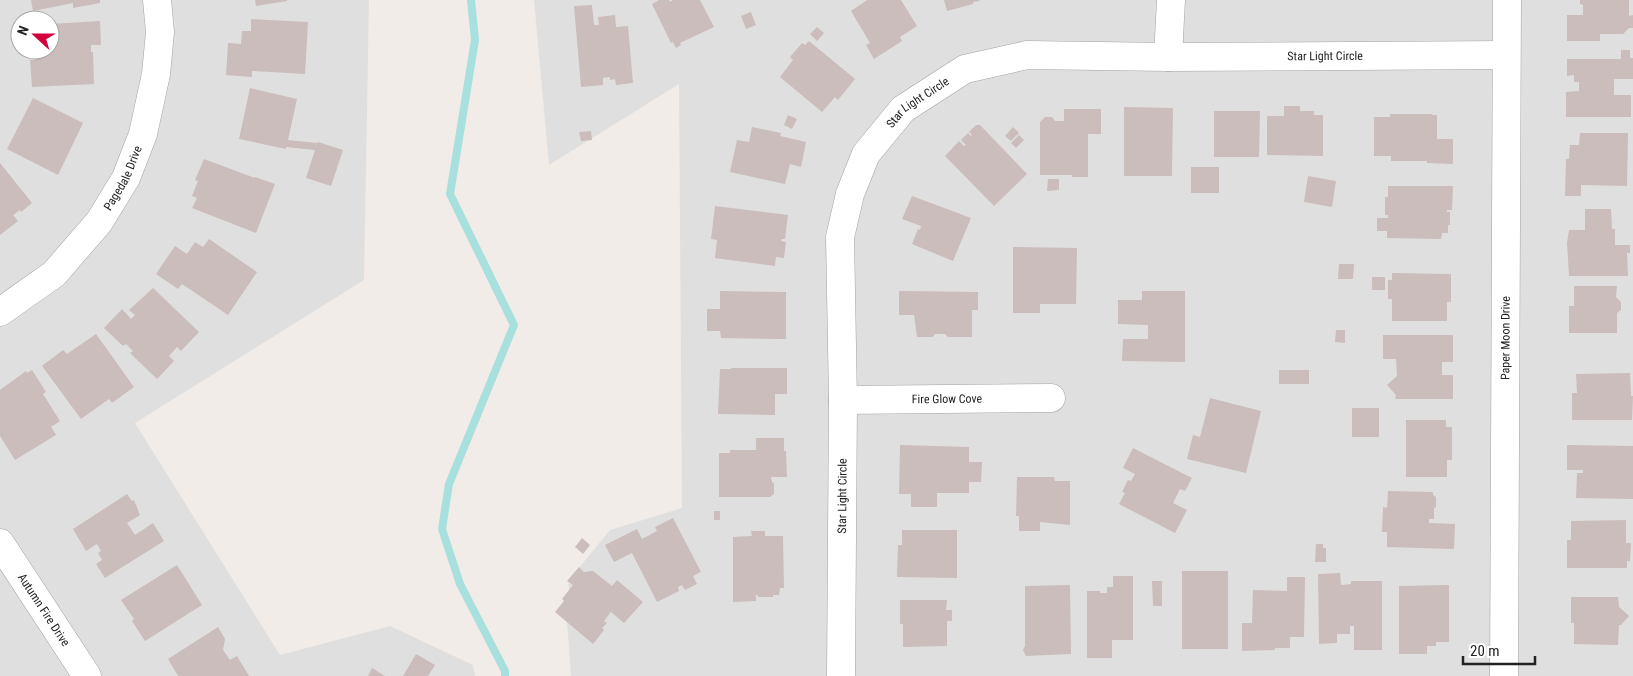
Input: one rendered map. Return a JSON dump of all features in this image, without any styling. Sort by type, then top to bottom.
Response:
[{"type":"street","name":"Pagedale Drive","points":[[0,312],[54,274],[99,222],[126,178],[143,134],[156,74],[160,32],[157,0]]},
{"type":"street","points":[[1168,57],[1171,0]]},
{"type":"street","name":"Paper Moon Drive","points":[[1504,676],[1507,0]]},
{"type":"street","name":"Star Light Circle","points":[[841,676],[843,400],[840,237],[850,194],[866,154],[903,109],[965,69],[1027,55],[1168,57],[1506,55]]},
{"type":"street","name":"Fire Glow Cove","points":[[843,400],[1051,398]]},
{"type":"street","name":"Autumn Fire Drive","points":[[0,543],[87,676]]},
{"type":"shaded area","points":[[0,0],[369,0],[364,280],[135,423],[280,655],[390,626],[473,665],[475,676],[0,676]]},
{"type":"shaded area","points":[[534,0],[1633,0],[1633,676],[571,676],[567,621],[569,580],[610,530],[682,508],[679,84],[549,165]]},
{"type":"building","points":[[31,0],[100,0],[100,3],[73,8],[73,3],[33,10]]},
{"type":"building","points":[[255,0],[287,0],[287,1],[256,6]]},
{"type":"building","points":[[659,0],[669,0],[670,2],[673,0],[700,0],[714,27],[680,43],[681,45],[676,48],[673,42],[671,43],[652,4]]},
{"type":"building","points":[[867,0],[901,0],[917,26],[900,37],[902,41],[874,59],[866,45],[870,43],[851,11]]},
{"type":"building","points":[[944,0],[979,0],[980,1],[947,11]]},
{"type":"building","points":[[1580,0],[1629,0],[1629,16],[1633,15],[1633,28],[1629,28],[1623,34],[1600,34],[1600,41],[1567,41],[1567,15],[1583,15],[1583,5],[1580,4]]},
{"type":"building","points":[[592,5],[594,25],[599,25],[598,17],[615,15],[616,27],[628,26],[633,83],[616,85],[615,79],[610,80],[610,77],[603,78],[603,85],[581,87],[574,6]]},
{"type":"building","points":[[751,12],[756,25],[746,29],[741,16]]},
{"type":"building","points":[[251,19],[308,22],[305,74],[252,71],[252,77],[226,75],[228,43],[241,44],[242,31],[251,31]]},
{"type":"building","points":[[100,21],[101,45],[91,45],[94,84],[32,87],[30,60],[60,60],[60,23]]},
{"type":"building","points":[[817,27],[824,33],[817,41],[810,34]]},
{"type":"building","points":[[809,41],[855,79],[838,100],[835,97],[822,112],[780,77],[793,60],[790,57],[802,43],[805,45]]},
{"type":"building","points":[[1621,50],[1630,50],[1630,58],[1633,58],[1633,79],[1614,79],[1614,95],[1631,95],[1631,117],[1566,117],[1566,92],[1579,91],[1579,82],[1574,82],[1574,75],[1567,76],[1567,59],[1621,59]]},
{"type":"building","points":[[250,88],[297,99],[288,140],[318,142],[343,150],[331,186],[306,178],[315,150],[286,147],[286,149],[239,139]]},
{"type":"building","points":[[33,98],[83,123],[58,175],[7,149]]},
{"type":"building","points":[[1284,106],[1300,106],[1300,111],[1314,111],[1314,115],[1323,115],[1323,156],[1267,155],[1267,116],[1284,116]]},
{"type":"building","points":[[1124,107],[1173,108],[1172,176],[1124,176]]},
{"type":"building","points":[[1064,109],[1101,109],[1101,134],[1088,134],[1088,177],[1040,175],[1040,122],[1045,117],[1052,117],[1055,121],[1064,121]]},
{"type":"building","points":[[1214,111],[1260,111],[1259,157],[1214,157]]},
{"type":"building","points":[[1390,114],[1437,115],[1437,139],[1453,139],[1453,164],[1427,163],[1427,161],[1391,161],[1391,156],[1374,156],[1374,117],[1390,117]]},
{"type":"building","points":[[788,115],[797,119],[792,129],[784,125]]},
{"type":"building","points":[[976,125],[980,125],[1027,174],[994,206],[945,156],[959,141],[964,146],[966,145],[961,140],[968,133],[972,135],[969,132]]},
{"type":"building","points":[[752,127],[781,133],[780,136],[806,142],[801,167],[790,164],[785,184],[730,172],[737,140],[749,142]]},
{"type":"building","points":[[1013,127],[1019,133],[1011,141],[1005,136]]},
{"type":"building","points":[[591,131],[592,140],[581,141],[579,132]]},
{"type":"building","points":[[1580,133],[1628,133],[1627,186],[1581,185],[1581,196],[1565,196],[1566,159],[1569,159],[1570,145],[1579,145]]},
{"type":"building","points":[[1019,135],[1024,140],[1016,148],[1011,143]]},
{"type":"building","points":[[204,159],[275,184],[256,233],[192,208],[197,198],[192,196],[198,181],[195,180]]},
{"type":"building","points":[[0,163],[32,203],[21,212],[20,210],[13,215],[18,221],[0,235]]},
{"type":"building","points":[[1191,167],[1219,167],[1219,193],[1191,193]]},
{"type":"building","points":[[1308,176],[1336,181],[1332,207],[1304,202]]},
{"type":"building","points":[[1048,179],[1059,179],[1059,190],[1047,191]]},
{"type":"building","points":[[1388,186],[1453,186],[1452,210],[1447,210],[1447,212],[1450,212],[1448,233],[1442,233],[1441,239],[1387,238],[1387,231],[1377,231],[1377,218],[1388,218],[1388,215],[1385,215],[1385,197],[1388,197]]},
{"type":"building","points":[[912,196],[971,218],[953,261],[912,244],[921,226],[902,219]]},
{"type":"building","points":[[715,206],[788,215],[785,239],[781,241],[786,242],[784,258],[776,257],[775,266],[715,258],[717,240],[711,239]]},
{"type":"building","points":[[1585,209],[1611,209],[1612,229],[1615,229],[1615,245],[1630,245],[1630,253],[1627,253],[1628,276],[1569,276],[1567,243],[1569,230],[1585,230]]},
{"type":"building","points":[[209,239],[257,272],[228,315],[182,284],[178,289],[156,274],[175,246],[187,254],[195,242],[203,247]]},
{"type":"building","points":[[1013,247],[1077,248],[1076,304],[1040,304],[1040,313],[1013,313]]},
{"type":"building","points":[[1339,264],[1354,264],[1353,279],[1338,279]]},
{"type":"building","points":[[1392,273],[1451,274],[1451,302],[1447,302],[1447,321],[1392,321],[1392,299],[1388,299],[1388,280],[1392,280]]},
{"type":"building","points":[[1372,277],[1385,277],[1385,290],[1372,290]]},
{"type":"building","points":[[1574,286],[1617,286],[1616,297],[1621,302],[1621,310],[1617,313],[1617,333],[1569,333],[1569,306],[1574,306]]},
{"type":"building","points":[[153,288],[199,332],[181,351],[177,347],[169,356],[174,361],[157,379],[130,353],[133,351],[126,344],[123,346],[104,328],[122,309],[131,319],[135,315],[129,310]]},
{"type":"building","points":[[720,291],[786,292],[786,339],[721,338],[720,331],[707,331],[707,309],[720,309]]},
{"type":"building","points":[[899,291],[978,292],[978,310],[972,310],[972,337],[948,337],[945,334],[935,334],[933,337],[917,337],[914,315],[899,315]]},
{"type":"building","points":[[1142,291],[1185,291],[1185,362],[1122,361],[1123,339],[1148,339],[1148,325],[1118,324],[1118,300],[1142,300]]},
{"type":"building","points":[[1336,330],[1345,330],[1345,343],[1335,342]]},
{"type":"building","points":[[96,334],[134,387],[112,403],[109,399],[81,419],[42,366],[63,350],[67,354]]},
{"type":"building","points":[[1383,335],[1453,335],[1453,362],[1442,362],[1442,375],[1453,375],[1453,399],[1395,399],[1396,395],[1387,385],[1397,376],[1396,359],[1383,359]]},
{"type":"building","points":[[787,368],[787,394],[775,394],[775,415],[718,414],[720,369]]},
{"type":"building","points":[[32,370],[46,392],[43,394],[60,421],[51,427],[56,435],[15,460],[0,436],[0,390],[26,371],[27,373]]},
{"type":"building","points":[[1279,370],[1309,370],[1309,384],[1279,384]]},
{"type":"building","points":[[1630,373],[1631,396],[1633,396],[1632,420],[1572,420],[1572,393],[1577,393],[1576,374]]},
{"type":"building","points":[[1210,398],[1261,411],[1246,473],[1187,459],[1193,435],[1200,437]]},
{"type":"building","points":[[1352,408],[1379,408],[1379,437],[1352,437]]},
{"type":"building","points":[[1406,420],[1446,420],[1446,427],[1452,427],[1452,460],[1447,460],[1447,477],[1406,477]]},
{"type":"building","points":[[756,438],[784,438],[787,477],[771,477],[774,484],[774,494],[770,497],[719,497],[719,453],[730,453],[730,450],[756,450]]},
{"type":"building","points":[[900,445],[969,447],[969,462],[982,462],[981,482],[969,482],[969,493],[937,493],[937,507],[911,507],[911,494],[899,494]]},
{"type":"building","points":[[1567,445],[1633,446],[1633,499],[1576,498],[1577,473],[1583,473],[1583,470],[1567,470]]},
{"type":"building","points":[[1133,448],[1192,478],[1185,491],[1180,489],[1173,503],[1187,510],[1175,533],[1119,504],[1125,493],[1122,492],[1128,480],[1131,481],[1135,474],[1123,468]]},
{"type":"building","points":[[1017,477],[1054,477],[1055,481],[1070,481],[1070,525],[1040,522],[1040,531],[1019,531],[1019,516],[1016,516]]},
{"type":"building","points":[[1388,491],[1433,492],[1433,495],[1436,497],[1436,507],[1434,508],[1434,519],[1429,519],[1429,523],[1455,524],[1454,549],[1387,547],[1387,532],[1382,532],[1383,507],[1387,508]]},
{"type":"building","points":[[127,494],[132,501],[134,500],[140,515],[127,523],[135,535],[153,523],[164,541],[105,578],[96,564],[102,560],[98,553],[101,551],[97,544],[86,551],[73,529]]},
{"type":"building","points":[[714,511],[720,511],[720,520],[714,520]]},
{"type":"building","points":[[673,518],[701,572],[693,576],[697,584],[685,590],[682,585],[678,587],[679,591],[657,602],[632,553],[614,562],[605,545],[637,529],[642,539],[657,531],[655,527]]},
{"type":"building","points":[[1626,520],[1626,543],[1631,543],[1630,561],[1627,561],[1627,568],[1567,568],[1567,540],[1571,540],[1571,521]]},
{"type":"building","points":[[902,530],[957,530],[957,578],[897,577],[898,545],[902,545]]},
{"type":"building","points":[[751,531],[765,531],[765,536],[783,536],[784,588],[780,588],[779,595],[773,595],[773,597],[758,597],[756,595],[756,601],[733,602],[733,537],[752,536]]},
{"type":"building","points":[[582,538],[590,545],[583,554],[575,547]]},
{"type":"building","points":[[1316,544],[1323,544],[1323,548],[1326,548],[1326,562],[1315,562]]},
{"type":"building","points":[[177,565],[202,605],[145,641],[132,621],[134,619],[121,600]]},
{"type":"building","points":[[579,567],[584,572],[593,571],[612,586],[617,580],[643,602],[624,623],[611,612],[604,621],[607,623],[602,628],[604,630],[593,644],[555,612],[573,585],[567,581]]},
{"type":"building","points":[[1182,571],[1228,571],[1228,649],[1182,649]]},
{"type":"building","points":[[1340,573],[1341,585],[1351,584],[1351,581],[1382,581],[1382,650],[1354,650],[1354,626],[1350,626],[1350,634],[1337,634],[1337,643],[1319,644],[1318,574]]},
{"type":"building","points":[[1113,576],[1133,576],[1133,640],[1112,640],[1112,658],[1087,658],[1087,591],[1107,593],[1107,587],[1113,587]]},
{"type":"building","points":[[1287,577],[1305,577],[1304,637],[1290,637],[1290,648],[1242,651],[1242,623],[1252,623],[1253,590],[1287,591]]},
{"type":"building","points":[[1152,581],[1162,581],[1162,606],[1153,606]]},
{"type":"building","points":[[1070,585],[1071,654],[1026,656],[1023,650],[1025,646],[1025,586]]},
{"type":"building","points":[[1449,585],[1449,642],[1436,642],[1436,646],[1427,646],[1427,654],[1399,654],[1399,586]]},
{"type":"building","points":[[1571,597],[1618,597],[1619,607],[1629,616],[1619,625],[1618,645],[1574,644],[1574,623],[1571,623]]},
{"type":"building","points":[[900,600],[947,600],[946,610],[952,610],[952,621],[947,621],[947,646],[903,647],[903,624],[900,624]]},
{"type":"building","points":[[218,627],[225,639],[223,650],[230,660],[237,656],[249,676],[178,676],[168,659]]},
{"type":"building","points":[[416,654],[435,665],[428,676],[403,676]]},
{"type":"building","points":[[372,668],[385,676],[368,676]]},
{"type":"waterway","points":[[471,0],[475,40],[450,194],[514,325],[449,484],[442,529],[460,584],[505,671],[505,676]]}]
